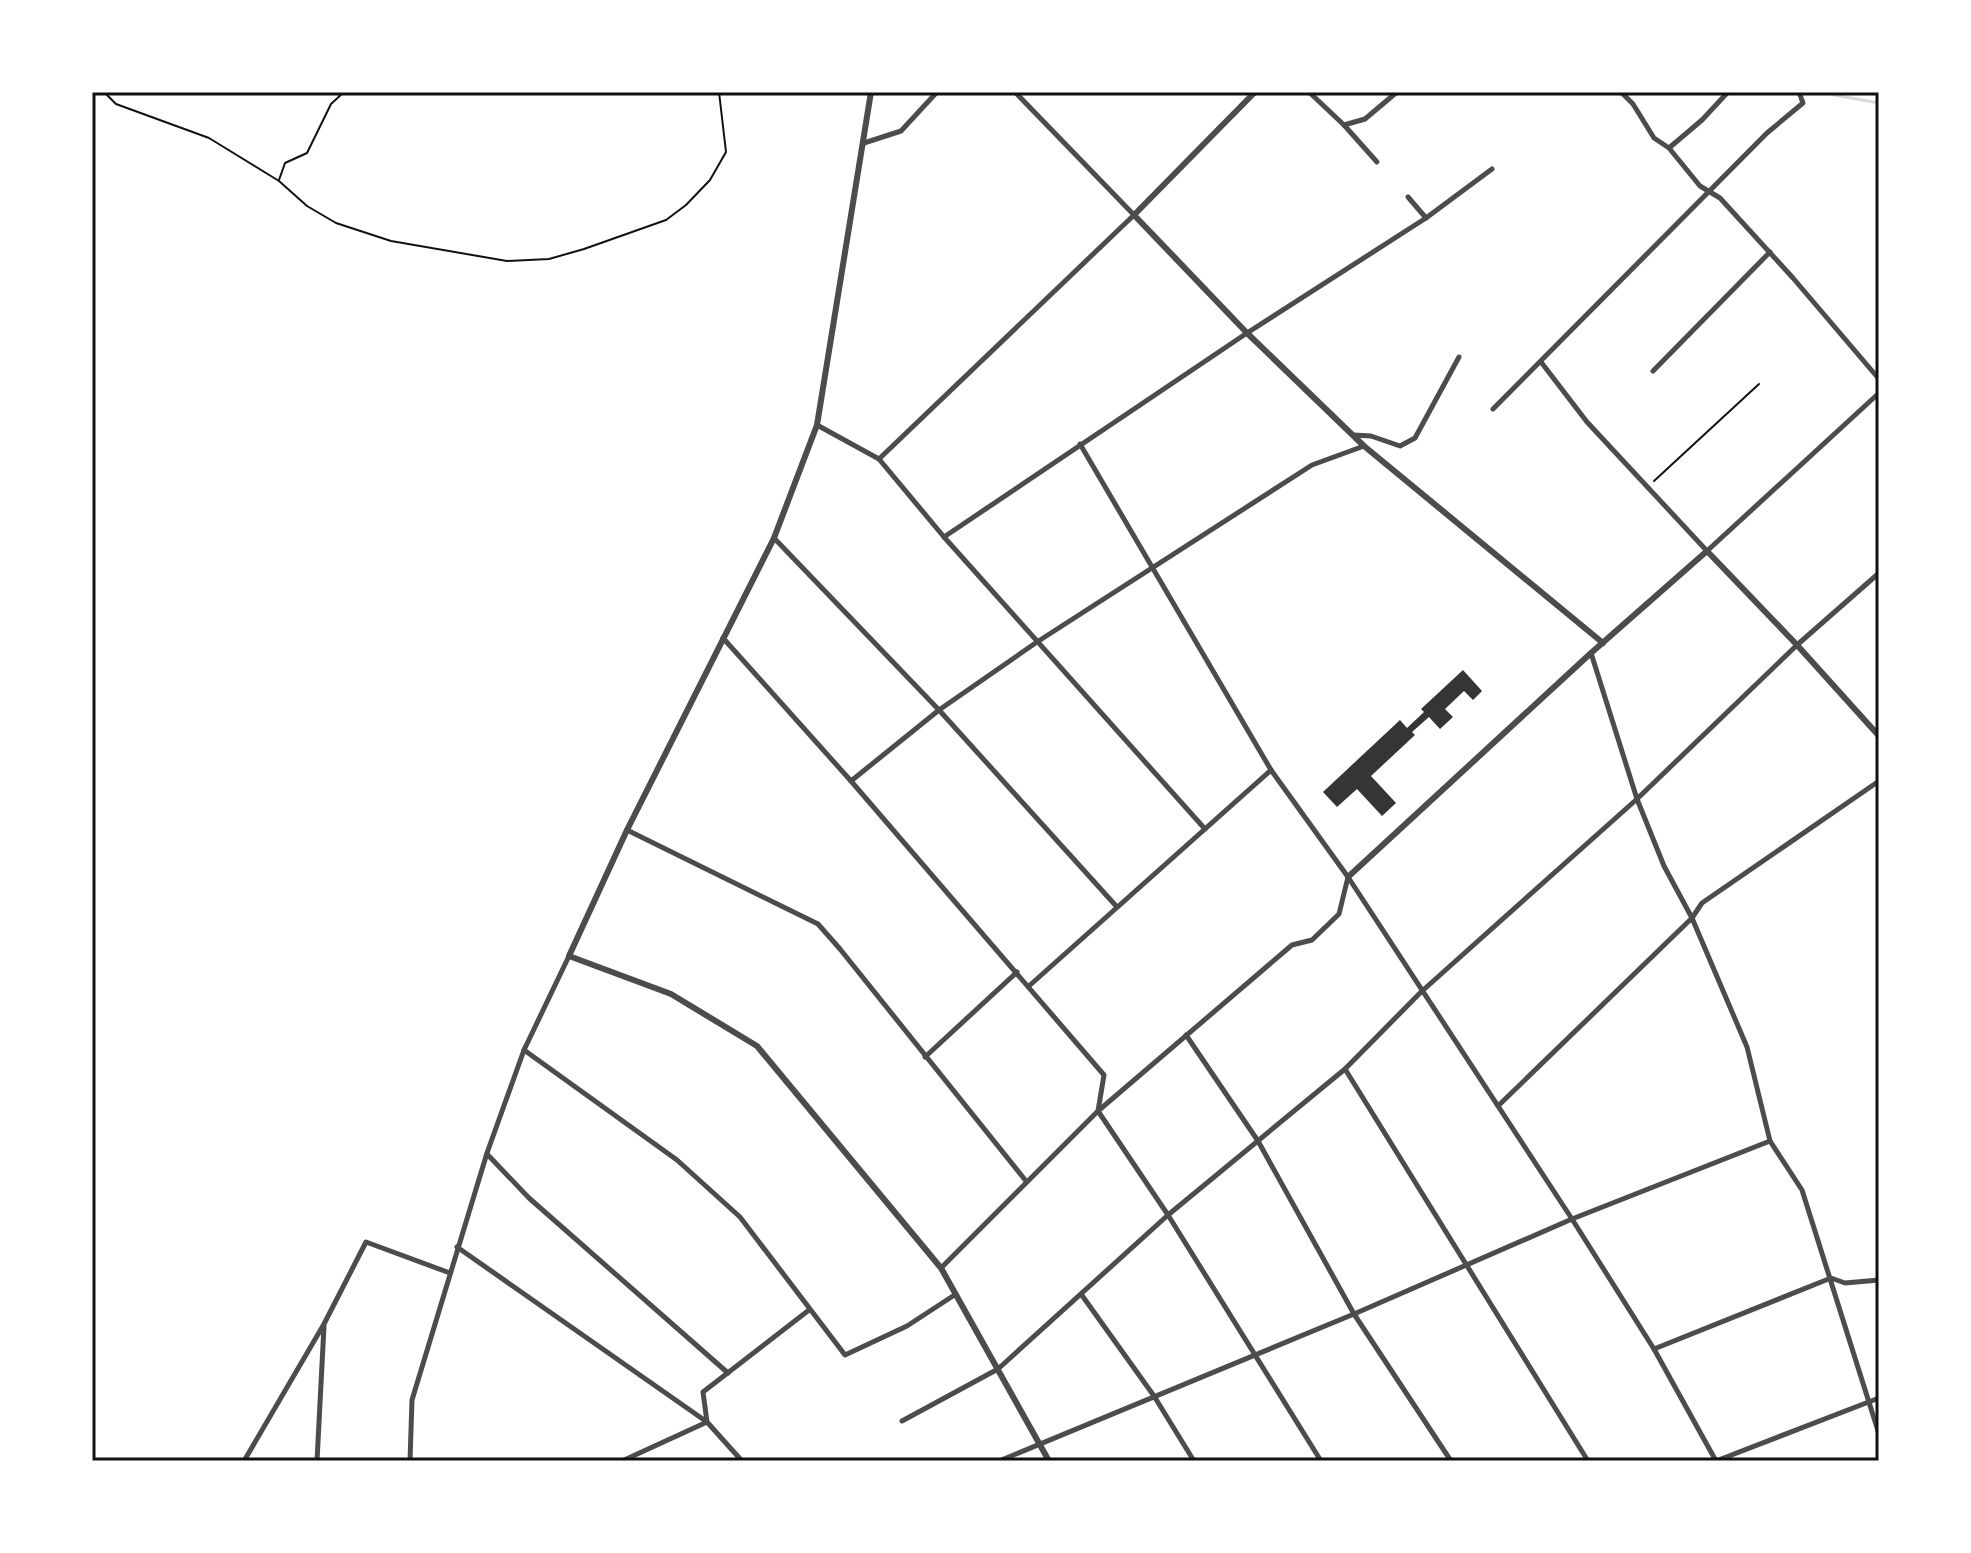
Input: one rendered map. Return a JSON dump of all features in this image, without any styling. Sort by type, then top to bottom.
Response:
[{"type":"street","points":[[410,1461],[412,1400],[487,1153],[524,1050],[627,830],[774,538],[817,425],[871,92]]},
{"type":"street","points":[[864,143],[901,131],[937,92]]},
{"type":"street","points":[[1015,92],[1247,333],[1364,446],[1603,643]]},
{"type":"street","points":[[879,459],[1134,215],[1255,92]]},
{"type":"street","points":[[1309,92],[1377,162]]},
{"type":"street","points":[[1344,125],[1365,119],[1397,92]]},
{"type":"street","points":[[1621,92],[1633,104],[1654,138],[1669,148],[1700,186],[1720,198],[1879,379]]},
{"type":"street","points":[[1669,148],[1702,120],[1728,92]]},
{"type":"street","points":[[1493,409],[1767,133],[1803,103],[1799,92]]},
{"type":"street","points":[[944,537],[1247,333],[1426,218],[1492,169]]},
{"type":"street","points":[[1408,197],[1426,218]]},
{"type":"street","points":[[1653,371],[1770,252]]},
{"type":"street","points":[[1353,435],[1371,436],[1400,446],[1415,438],[1459,357]]},
{"type":"street","points":[[1541,362],[1587,422],[1879,736]]},
{"type":"street","points":[[941,1268],[1098,1111],[1292,945],[1312,940],[1339,914],[1348,877],[1879,393]]},
{"type":"street","points":[[817,425],[879,459],[944,537],[1205,829]]},
{"type":"street","points":[[1080,444],[1271,770],[1348,877],[1572,1219],[1654,1349],[1716,1461],[1879,1398]]},
{"type":"street","points":[[851,781],[939,710],[1037,642],[1312,465],[1364,446]]},
{"type":"street","points":[[774,538],[939,710],[1117,907]]},
{"type":"street","points":[[902,1421],[998,1369],[1168,1215],[1345,1069],[1421,992],[1637,799],[1797,645],[1879,573]]},
{"type":"street","points":[[723,638],[851,781],[1104,1075],[1098,1111],[1168,1215],[1321,1461]]},
{"type":"street","points":[[1591,653],[1637,799],[1664,866],[1692,918],[1747,1047],[1770,1141],[1802,1190],[1879,1434]]},
{"type":"street","points":[[1029,986],[1271,770]]},
{"type":"street","points":[[1498,1106],[1692,918],[1702,903],[1879,781]]},
{"type":"street","points":[[627,830],[818,924],[1026,1181]]},
{"type":"street","points":[[569,956],[671,994],[757,1046],[941,1268],[1049,1461]]},
{"type":"street","points":[[925,1057],[1017,972]]},
{"type":"street","points":[[1186,1035],[1258,1141],[1354,1314],[1451,1461]]},
{"type":"street","points":[[524,1050],[677,1160],[740,1217],[845,1355],[907,1326],[956,1294]]},
{"type":"street","points":[[1345,1069],[1588,1461]]},
{"type":"street","points":[[999,1461],[1354,1314],[1572,1219],[1770,1141]]},
{"type":"street","points":[[487,1153],[529,1198],[728,1373]]},
{"type":"street","points":[[244,1461],[324,1324],[366,1242],[450,1273]]},
{"type":"street","points":[[457,1247],[707,1422],[742,1461]]},
{"type":"street","points":[[1654,1349],[1831,1278],[1845,1283],[1879,1280]]},
{"type":"street","points":[[1081,1294],[1154,1396],[1194,1461]]},
{"type":"street","points":[[707,1422],[703,1392],[809,1310]]},
{"type":"street","points":[[317,1461],[324,1324]]},
{"type":"street","points":[[622,1461],[707,1422]]},
{"type":"path","points":[[104,92],[116,104],[209,138],[279,181],[307,206],[336,223],[391,241],[507,261],[549,259],[666,220],[686,205],[710,180],[726,152],[719,92]]},
{"type":"path","points":[[279,181],[285,163],[307,153],[331,104],[344,92]]},
{"type":"path","points":[[1648,487],[1759,384]]},
{"type":"building","points":[[1463,670],[1482,691],[1473,700],[1464,691],[1445,709],[1453,717],[1440,729],[1429,717],[1412,732],[1415,735],[1371,776],[1396,803],[1382,816],[1357,789],[1337,807],[1323,792],[1400,720],[1407,728],[1424,712],[1421,709]]},
{"type":"waterway","points":[[1832,92],[1834,95],[1879,103]]}]
